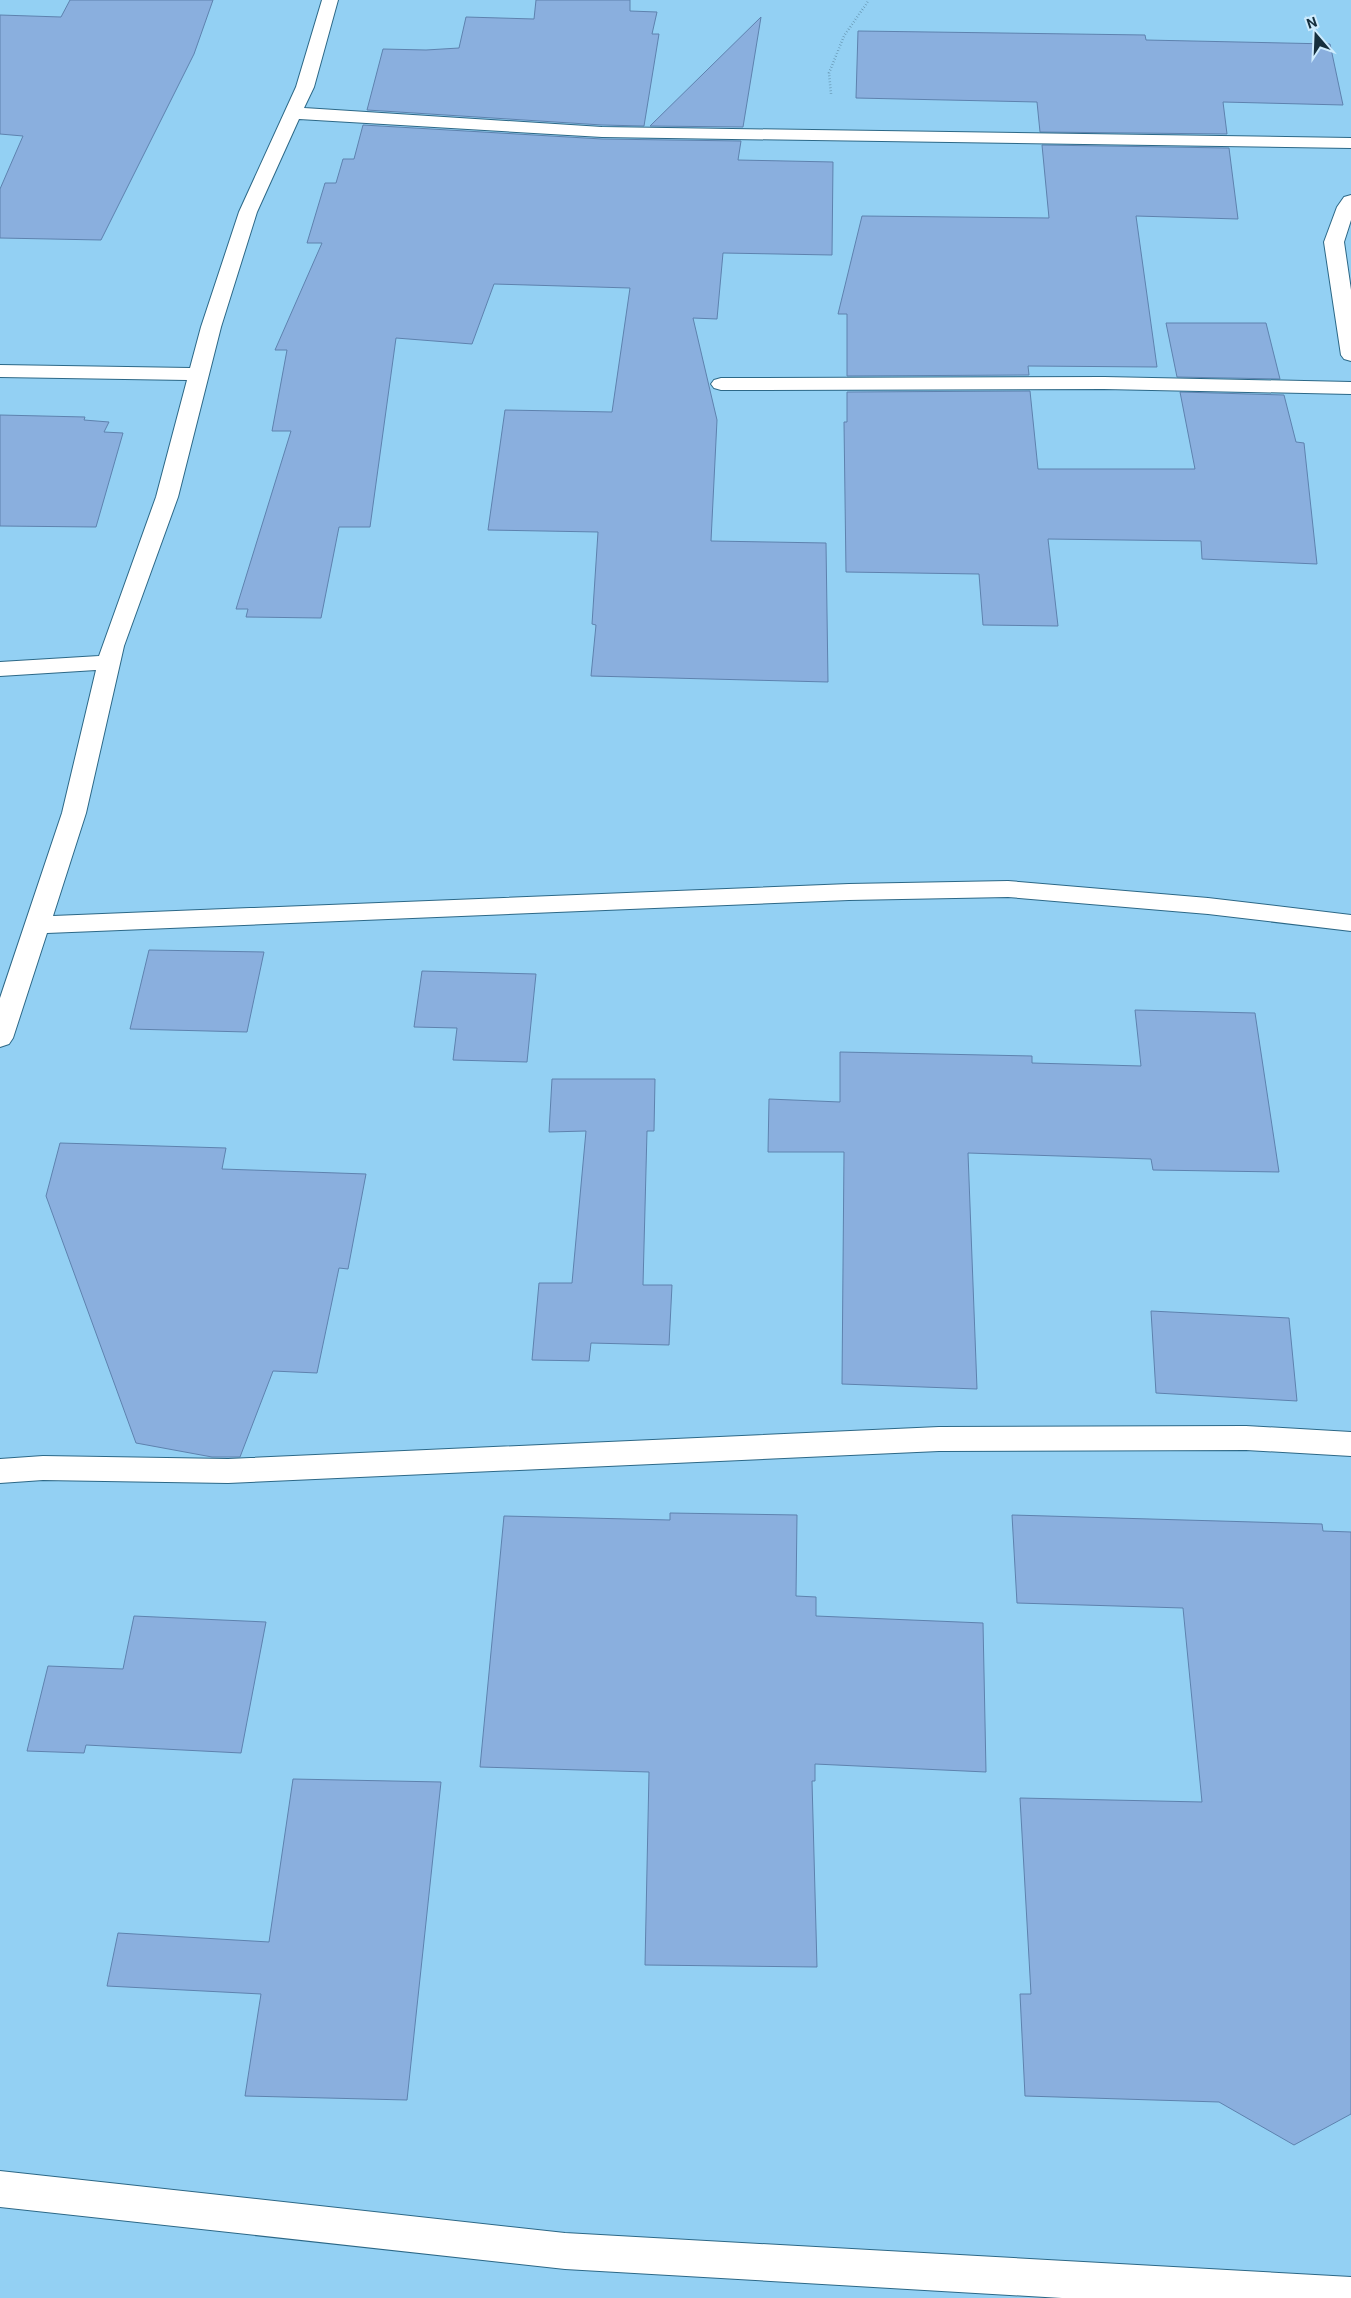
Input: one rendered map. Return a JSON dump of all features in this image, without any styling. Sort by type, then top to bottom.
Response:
[{"type":"street","points":[[0,1038],[74,813],[109,662],[167,497],[211,327],[248,212],[305,87],[330,0]]},
{"type":"street","points":[[293,113],[602,132],[838,137],[1351,143]]},
{"type":"street","points":[[1351,201],[1346,208],[1334,242],[1351,355]]},
{"type":"street","points":[[0,371],[199,374]]},
{"type":"street","points":[[721,384],[1104,383],[1351,388]]},
{"type":"street","points":[[0,669],[109,662]]},
{"type":"street","points":[[37,925],[849,892],[1008,889],[1208,906],[1351,923]]},
{"type":"street","points":[[0,1471],[43,1468],[228,1471],[940,1439],[1246,1438],[1351,1444]]},
{"type":"street","points":[[0,2189],[565,2251],[1351,2296]]},
{"type":"path","points":[[838,137],[831,103],[829,73],[844,36],[869,0]]},
{"type":"building","points":[[70,0],[213,0],[194,54],[101,240],[0,238],[0,189],[23,136],[0,134],[0,15],[61,17]]},
{"type":"building","points":[[536,0],[630,0],[630,11],[657,12],[652,34],[659,34],[644,126],[367,110],[383,49],[426,50],[459,48],[466,17],[534,19]]},
{"type":"building","points":[[761,17],[743,127],[650,126]]},
{"type":"building","points":[[858,31],[1145,35],[1146,40],[1330,44],[1343,105],[1223,102],[1227,134],[1040,132],[1037,102],[856,98]]},
{"type":"building","points":[[363,125],[602,139],[741,141],[738,160],[833,162],[832,255],[723,253],[717,319],[693,318],[717,420],[711,541],[826,543],[828,682],[591,676],[596,625],[592,624],[598,532],[488,530],[505,410],[612,412],[630,288],[494,284],[472,344],[396,338],[370,527],[339,527],[321,618],[246,617],[248,609],[236,609],[291,431],[272,431],[287,350],[275,350],[322,243],[307,243],[325,183],[336,183],[343,159],[354,159]]},
{"type":"building","points":[[1042,145],[1229,148],[1238,219],[1136,216],[1157,367],[1028,366],[1029,375],[847,376],[847,314],[838,314],[862,216],[1049,218]]},
{"type":"building","points":[[1166,323],[1266,323],[1280,379],[1177,377]]},
{"type":"building","points":[[1030,391],[1038,469],[1195,469],[1180,392],[1284,395],[1296,442],[1304,443],[1317,564],[1202,559],[1201,541],[1048,539],[1058,626],[983,625],[979,574],[846,572],[844,422],[847,422],[847,392]]},
{"type":"building","points":[[0,415],[85,417],[84,420],[109,422],[104,432],[123,433],[96,527],[0,526]]},
{"type":"building","points":[[149,950],[264,952],[247,1032],[130,1029]]},
{"type":"building","points":[[422,971],[536,974],[527,1062],[453,1060],[457,1028],[414,1027]]},
{"type":"building","points":[[1135,1010],[1255,1013],[1279,1172],[1153,1170],[1151,1159],[968,1153],[977,1389],[842,1384],[844,1152],[768,1152],[769,1099],[840,1102],[840,1052],[1032,1056],[1032,1063],[1141,1066]]},
{"type":"building","points":[[552,1079],[655,1079],[654,1131],[647,1131],[643,1285],[672,1285],[669,1345],[591,1343],[589,1361],[532,1360],[539,1283],[572,1283],[586,1131],[549,1132]]},
{"type":"building","points":[[60,1143],[226,1148],[222,1169],[366,1174],[348,1269],[339,1268],[317,1373],[273,1371],[240,1457],[212,1457],[136,1443],[46,1196]]},
{"type":"building","points":[[1151,1311],[1289,1318],[1297,1401],[1156,1393]]},
{"type":"building","points":[[670,1513],[797,1515],[796,1596],[816,1597],[816,1616],[983,1623],[986,1772],[815,1764],[815,1781],[812,1781],[817,1967],[645,1965],[649,1772],[480,1767],[504,1516],[670,1520]]},
{"type":"building","points":[[1012,1515],[1322,1524],[1323,1531],[1351,1532],[1351,2114],[1294,2145],[1219,2102],[1025,2096],[1020,1994],[1031,1994],[1020,1798],[1202,1802],[1183,1608],[1017,1603]]},
{"type":"building","points":[[134,1616],[266,1622],[241,1753],[86,1745],[84,1753],[27,1751],[48,1666],[123,1669]]},
{"type":"building","points":[[293,1779],[441,1782],[407,2100],[245,2096],[261,1994],[107,1986],[118,1933],[269,1942]]}]
